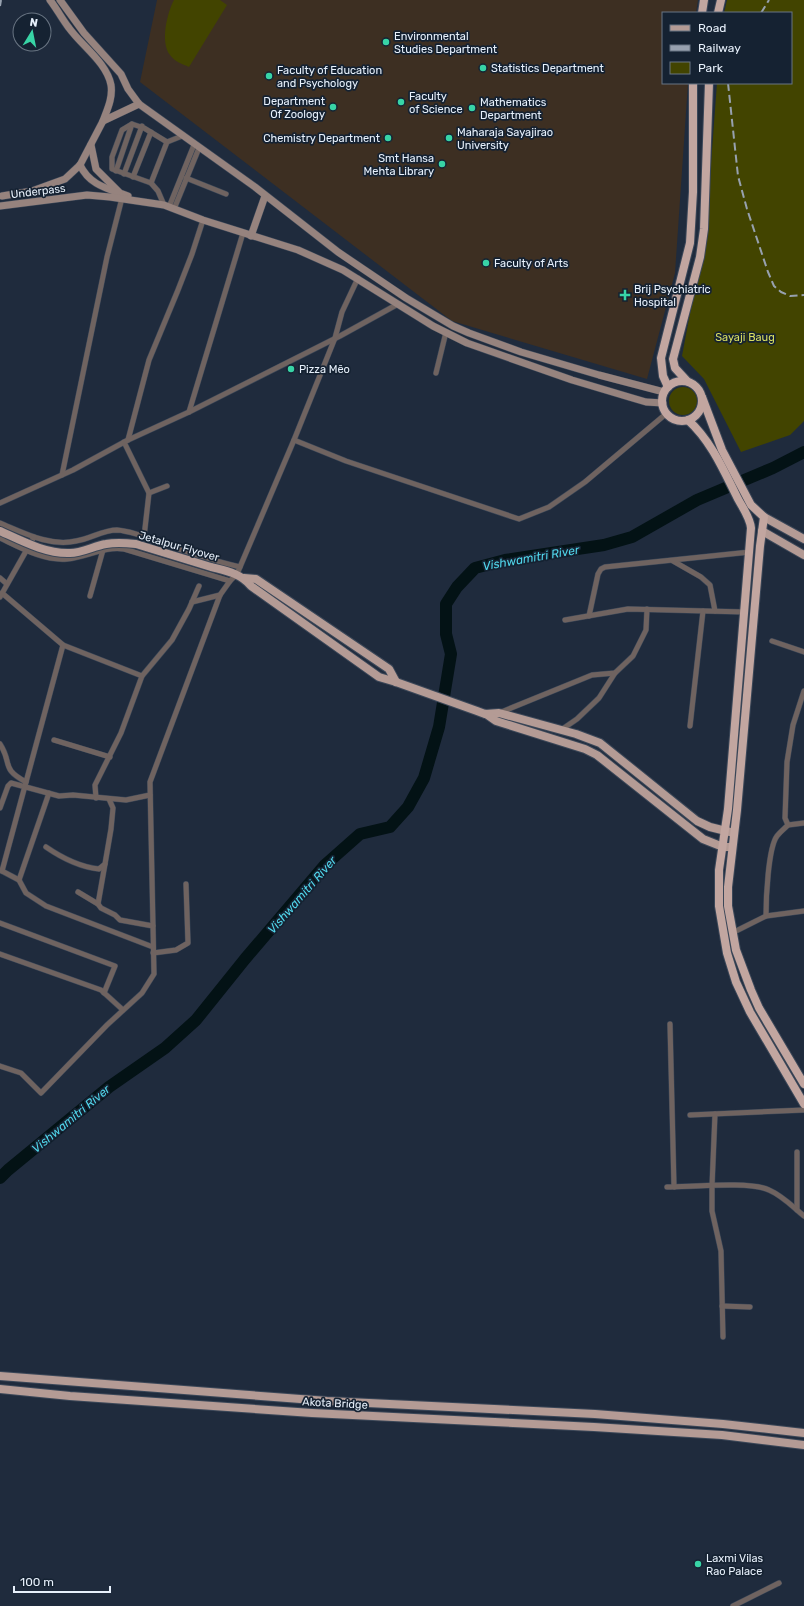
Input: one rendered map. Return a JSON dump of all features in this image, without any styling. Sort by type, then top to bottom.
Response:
[{"type":"highway","points":[[702,12],[704,0]]},
{"type":"highway","points":[[718,12],[720,0]]},
{"type":"highway","points":[[693,84],[692,223],[688,252],[663,347],[662,367],[666,389],[663,403],[667,413],[676,420],[688,420],[701,408],[702,397]]},
{"type":"highway","points":[[709,84],[704,229],[700,257],[673,359],[675,368],[687,381],[697,387],[702,397],[718,452],[743,509],[751,525],[762,531]]},
{"type":"highway","points":[[666,389],[673,383],[687,381]]},
{"type":"highway","points":[[688,420],[718,452],[753,507],[764,517],[728,887],[728,906],[736,950],[759,1008],[804,1084]]},
{"type":"highway","points":[[753,507],[725,830],[718,887],[719,906],[726,953],[736,982],[750,1012],[804,1104]]},
{"type":"main road","name":"Underpass","points":[[2,196],[45,188],[65,179],[80,165],[92,145],[103,121],[111,97],[109,78],[102,66],[68,27],[50,0]]},
{"type":"main road","points":[[60,0],[84,33],[121,74],[128,89],[139,104],[265,196],[338,252],[406,298],[453,326],[521,352],[599,375],[666,389]]},
{"type":"main road","points":[[103,121],[139,104]]},
{"type":"main road","points":[[92,145],[96,169],[121,196]]},
{"type":"main road","points":[[80,165],[83,172],[90,180],[100,187],[121,196],[169,207],[203,220],[298,250],[343,270],[398,304],[467,343],[572,380],[646,402],[663,403]]},
{"type":"main road","name":"Underpass","points":[[0,206],[87,195],[121,196]]},
{"type":"main road","points":[[251,236],[265,196]]},
{"type":"main road","points":[[764,517],[804,539]]},
{"type":"main road","name":"Jetalpur Flyover","points":[[0,531],[32,545],[58,553],[72,553],[106,544],[136,544],[211,567],[240,573],[256,579],[389,669],[396,682]]},
{"type":"main road","points":[[762,531],[804,555]]},
{"type":"main road","points":[[240,573],[251,586],[379,677],[481,712],[496,721],[585,749],[597,755],[703,839],[723,847],[732,847]]},
{"type":"main road","points":[[481,712],[497,713],[589,738],[600,743],[697,821],[734,833]]},
{"type":"main road","points":[[0,1376],[327,1401],[595,1414],[754,1427],[804,1433]]},
{"type":"main road","name":"Akota Bridge","points":[[0,1389],[70,1396],[312,1413],[670,1432],[754,1438],[804,1445]]},
{"type":"street","points":[[167,142],[142,126],[132,124],[122,130],[112,157],[112,169],[151,184],[169,207]]},
{"type":"street","points":[[116,171],[132,124]]},
{"type":"street","points":[[124,174],[142,126]]},
{"type":"street","points":[[133,177],[151,132]]},
{"type":"street","points":[[151,184],[167,142],[182,136]]},
{"type":"street","points":[[169,207],[186,178],[196,146]]},
{"type":"street","points":[[169,207],[196,146]]},
{"type":"street","points":[[186,178],[226,194]]},
{"type":"street","points":[[62,475],[121,196]]},
{"type":"street","points":[[144,537],[149,493],[126,441],[149,360],[184,276],[203,220]]},
{"type":"street","points":[[189,412],[243,233]]},
{"type":"street","points":[[0,1066],[21,1073],[41,1093],[123,1010],[142,993],[154,974],[150,782],[220,595],[230,581],[240,573],[335,338],[342,312],[358,278]]},
{"type":"street","points":[[0,503],[62,475],[126,441],[189,412],[335,338],[398,304]]},
{"type":"street","points":[[436,373],[446,332]]},
{"type":"street","points":[[294,440],[346,461],[519,518],[549,507],[585,482],[667,413]]},
{"type":"street","points":[[149,493],[167,486]]},
{"type":"street","points":[[0,524],[34,537],[56,542],[76,541],[100,533],[117,530],[144,537],[194,554],[240,573]]},
{"type":"street","points":[[34,537],[1,595],[63,645],[142,676]]},
{"type":"street","points":[[0,538],[27,550],[48,557],[61,559],[68,559],[117,548],[130,550],[230,581]]},
{"type":"street","points":[[90,596],[103,550]]},
{"type":"street","points":[[589,616],[598,574],[601,569],[613,566],[750,552]]},
{"type":"street","points":[[672,560],[701,577],[710,585],[715,611]]},
{"type":"street","points":[[0,578],[7,584]]},
{"type":"street","points":[[96,798],[95,786],[121,733],[142,676],[172,640],[199,586]]},
{"type":"street","points":[[192,602],[220,595]]},
{"type":"street","points":[[564,620],[628,609],[745,612]]},
{"type":"street","points":[[561,730],[577,719],[599,698],[615,673],[633,656],[646,630],[647,610]]},
{"type":"street","points":[[690,726],[703,611]]},
{"type":"street","points":[[772,641],[804,652]]},
{"type":"street","points":[[63,645],[1,871],[19,880],[26,893],[46,906],[153,947]]},
{"type":"street","points":[[497,713],[592,675],[615,673]]},
{"type":"street","points":[[788,825],[785,818],[787,762],[793,725],[804,691]]},
{"type":"street","points":[[54,740],[110,757]]},
{"type":"street","points":[[0,744],[4,751],[8,769],[12,774],[26,784],[48,793],[59,796],[73,795],[126,800],[150,795]]},
{"type":"street","points":[[0,808],[8,786],[11,783],[26,784]]},
{"type":"street","points":[[19,880],[48,793]]},
{"type":"street","points":[[98,904],[112,829],[113,808],[109,799]]},
{"type":"street","points":[[766,916],[769,863],[776,837],[788,825],[804,823]]},
{"type":"street","points":[[46,848],[60,857],[90,868],[99,869],[105,864]]},
{"type":"street","points":[[153,953],[176,950],[188,943],[186,884]]},
{"type":"street","points":[[78,892],[98,904],[101,908],[115,915],[120,920],[153,926]]},
{"type":"street","points":[[732,933],[766,916],[804,911]]},
{"type":"street","points":[[0,923],[115,966],[104,993]]},
{"type":"street","points":[[0,954],[101,990],[123,1010]]},
{"type":"street","points":[[670,1024],[674,1186]]},
{"type":"street","points":[[690,1114],[804,1110]]},
{"type":"street","points":[[715,1114],[712,1211],[721,1251],[723,1337]]},
{"type":"street","points":[[797,1152],[797,1210]]},
{"type":"street","points":[[667,1186],[744,1186],[768,1189],[786,1200],[804,1216]]},
{"type":"street","points":[[722,1306],[750,1307]]},
{"type":"street","points":[[733,1606],[779,1583]]},
{"type":"shaded area","name":"Maharaja Sayajirao University","points":[[157,0],[698,0],[696,12],[662,12],[662,84],[688,84],[675,273],[647,379],[452,321],[140,82]]},
{"type":"green space","points":[[174,0],[220,0],[227,5],[189,67],[178,62],[170,55],[165,43],[167,20]]},
{"type":"green space","name":"Sayaji Baug","points":[[727,0],[804,0],[804,421],[790,435],[741,452],[704,379],[682,356],[694,292],[704,258],[717,84],[792,84],[792,12],[724,12]]},
{"type":"green space","points":[[683,387],[693,391],[697,401],[693,411],[683,415],[673,411],[669,401],[673,391]]},
{"type":"waterway","name":"Vishwamitri River","points":[[0,1178],[109,1087],[165,1048],[196,1020],[245,959],[325,865],[360,834],[390,827],[408,807],[424,778],[439,727],[451,654],[446,634],[446,604],[457,587],[475,568],[505,560],[604,545],[632,537],[697,500],[773,468],[804,452]]},
{"type":"railway","points":[[0,6],[1,0]]},
{"type":"railway","points":[[762,12],[769,0]]},
{"type":"railway","points":[[728,84],[738,176],[747,209],[768,272],[774,286],[781,292],[790,296],[804,295]]},
{"type":"place","name":"Environmental Studies Department","points":[[386,42]]},
{"type":"place","name":"Statistics Department","points":[[483,68]]},
{"type":"place","name":"Faculty of Education and Psychology","points":[[269,76]]},
{"type":"place","name":"Faculty of Science","points":[[401,102]]},
{"type":"place","name":"Department Of Zoology","points":[[333,107]]},
{"type":"place","name":"Mathematics Department","points":[[472,108]]},
{"type":"place","name":"Chemistry Department","points":[[388,138]]},
{"type":"place","name":"Maharaja Sayajirao University","points":[[449,138]]},
{"type":"place","name":"Smt Hansa Mehta Library","points":[[442,164]]},
{"type":"place","name":"Faculty of Arts","points":[[486,263]]},
{"type":"place","name":"Brij Psychiatric Hospital","points":[[625,295]]},
{"type":"place","name":"Pizza Mēo","points":[[291,369]]},
{"type":"place","name":"Laxmi Vilas Rao Palace","points":[[698,1564]]}]
